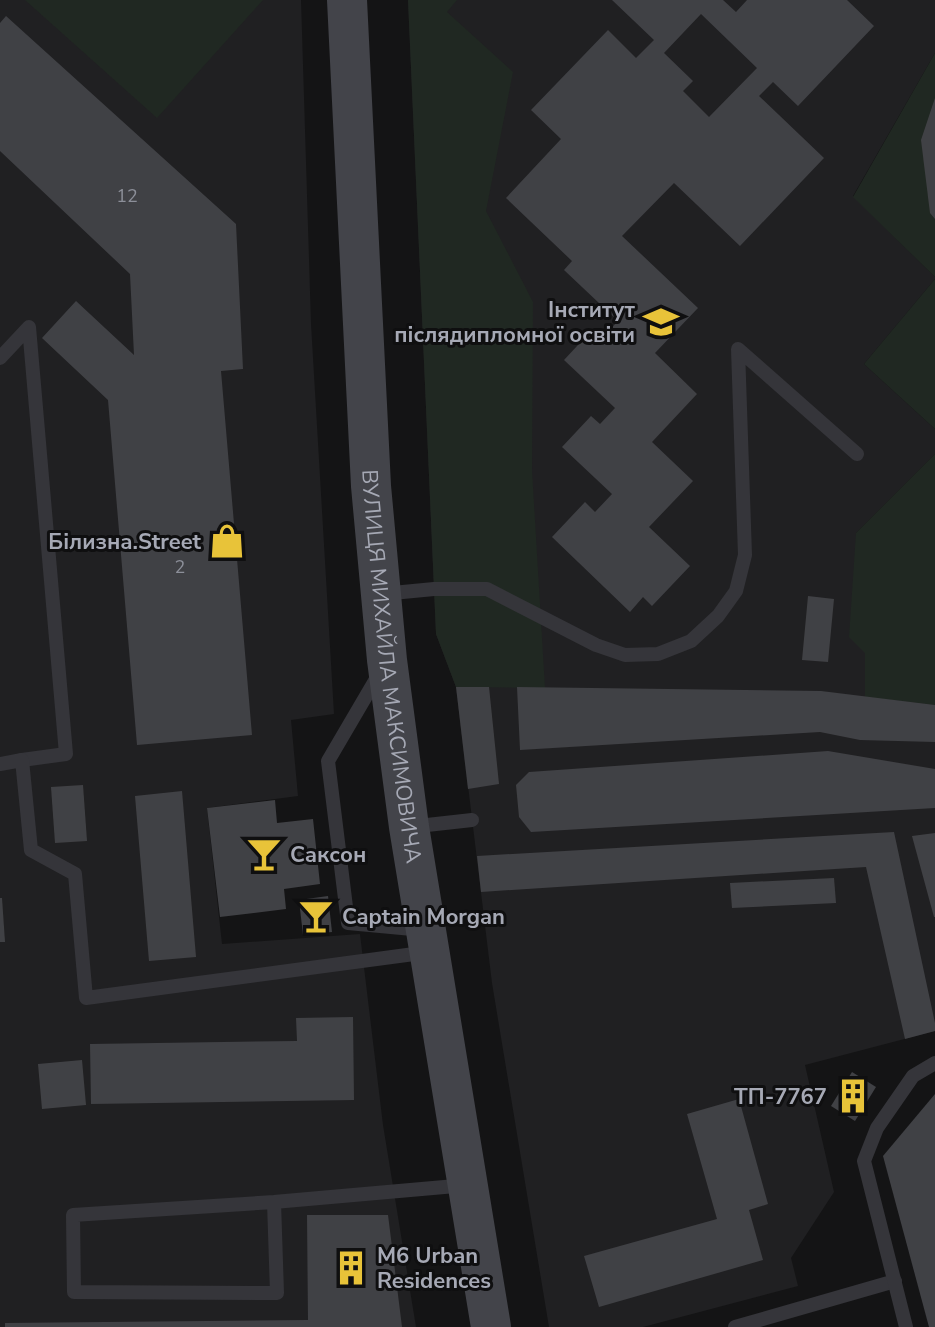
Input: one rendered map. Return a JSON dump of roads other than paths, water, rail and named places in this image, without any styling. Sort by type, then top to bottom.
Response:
[{"type":"main road","name":"ВУЛИЦЯ МИХАЙЛА МАКСИМОВИЧА","points":[[347,0],[371,486],[387,660],[409,827],[491,1327]]},
{"type":"lane","points":[[0,358],[29,327],[66,754],[0,764]]},
{"type":"lane","points":[[381,594],[434,589],[487,589],[596,645],[625,655],[658,654],[691,641],[718,616],[736,591],[745,555],[738,349],[857,454]]},
{"type":"lane","points":[[387,660],[328,761],[348,923],[428,941]]},
{"type":"lane","points":[[22,760],[31,850],[75,874],[86,998],[428,941]]},
{"type":"lane","points":[[409,827],[472,820]]},
{"type":"lane","points":[[906,1327],[864,1161],[877,1128],[913,1076],[935,1063]]},
{"type":"lane","points":[[274,1202],[277,1293],[74,1292],[73,1215],[467,1185]]},
{"type":"lane","points":[[735,1327],[895,1281]]},
{"type":"place","name":"Інститут післядипломної освіти","points":[[661,322]]},
{"type":"place","name":"Білизна.Street","points":[[227,541]]},
{"type":"place","name":"Саксон","points":[[264,854]]},
{"type":"place","name":"Captain Morgan","points":[[316,916]]},
{"type":"place","name":"ТП-7767","points":[[853,1096]]},
{"type":"place","name":"M6 Urban Residences","points":[[351,1268]]}]
